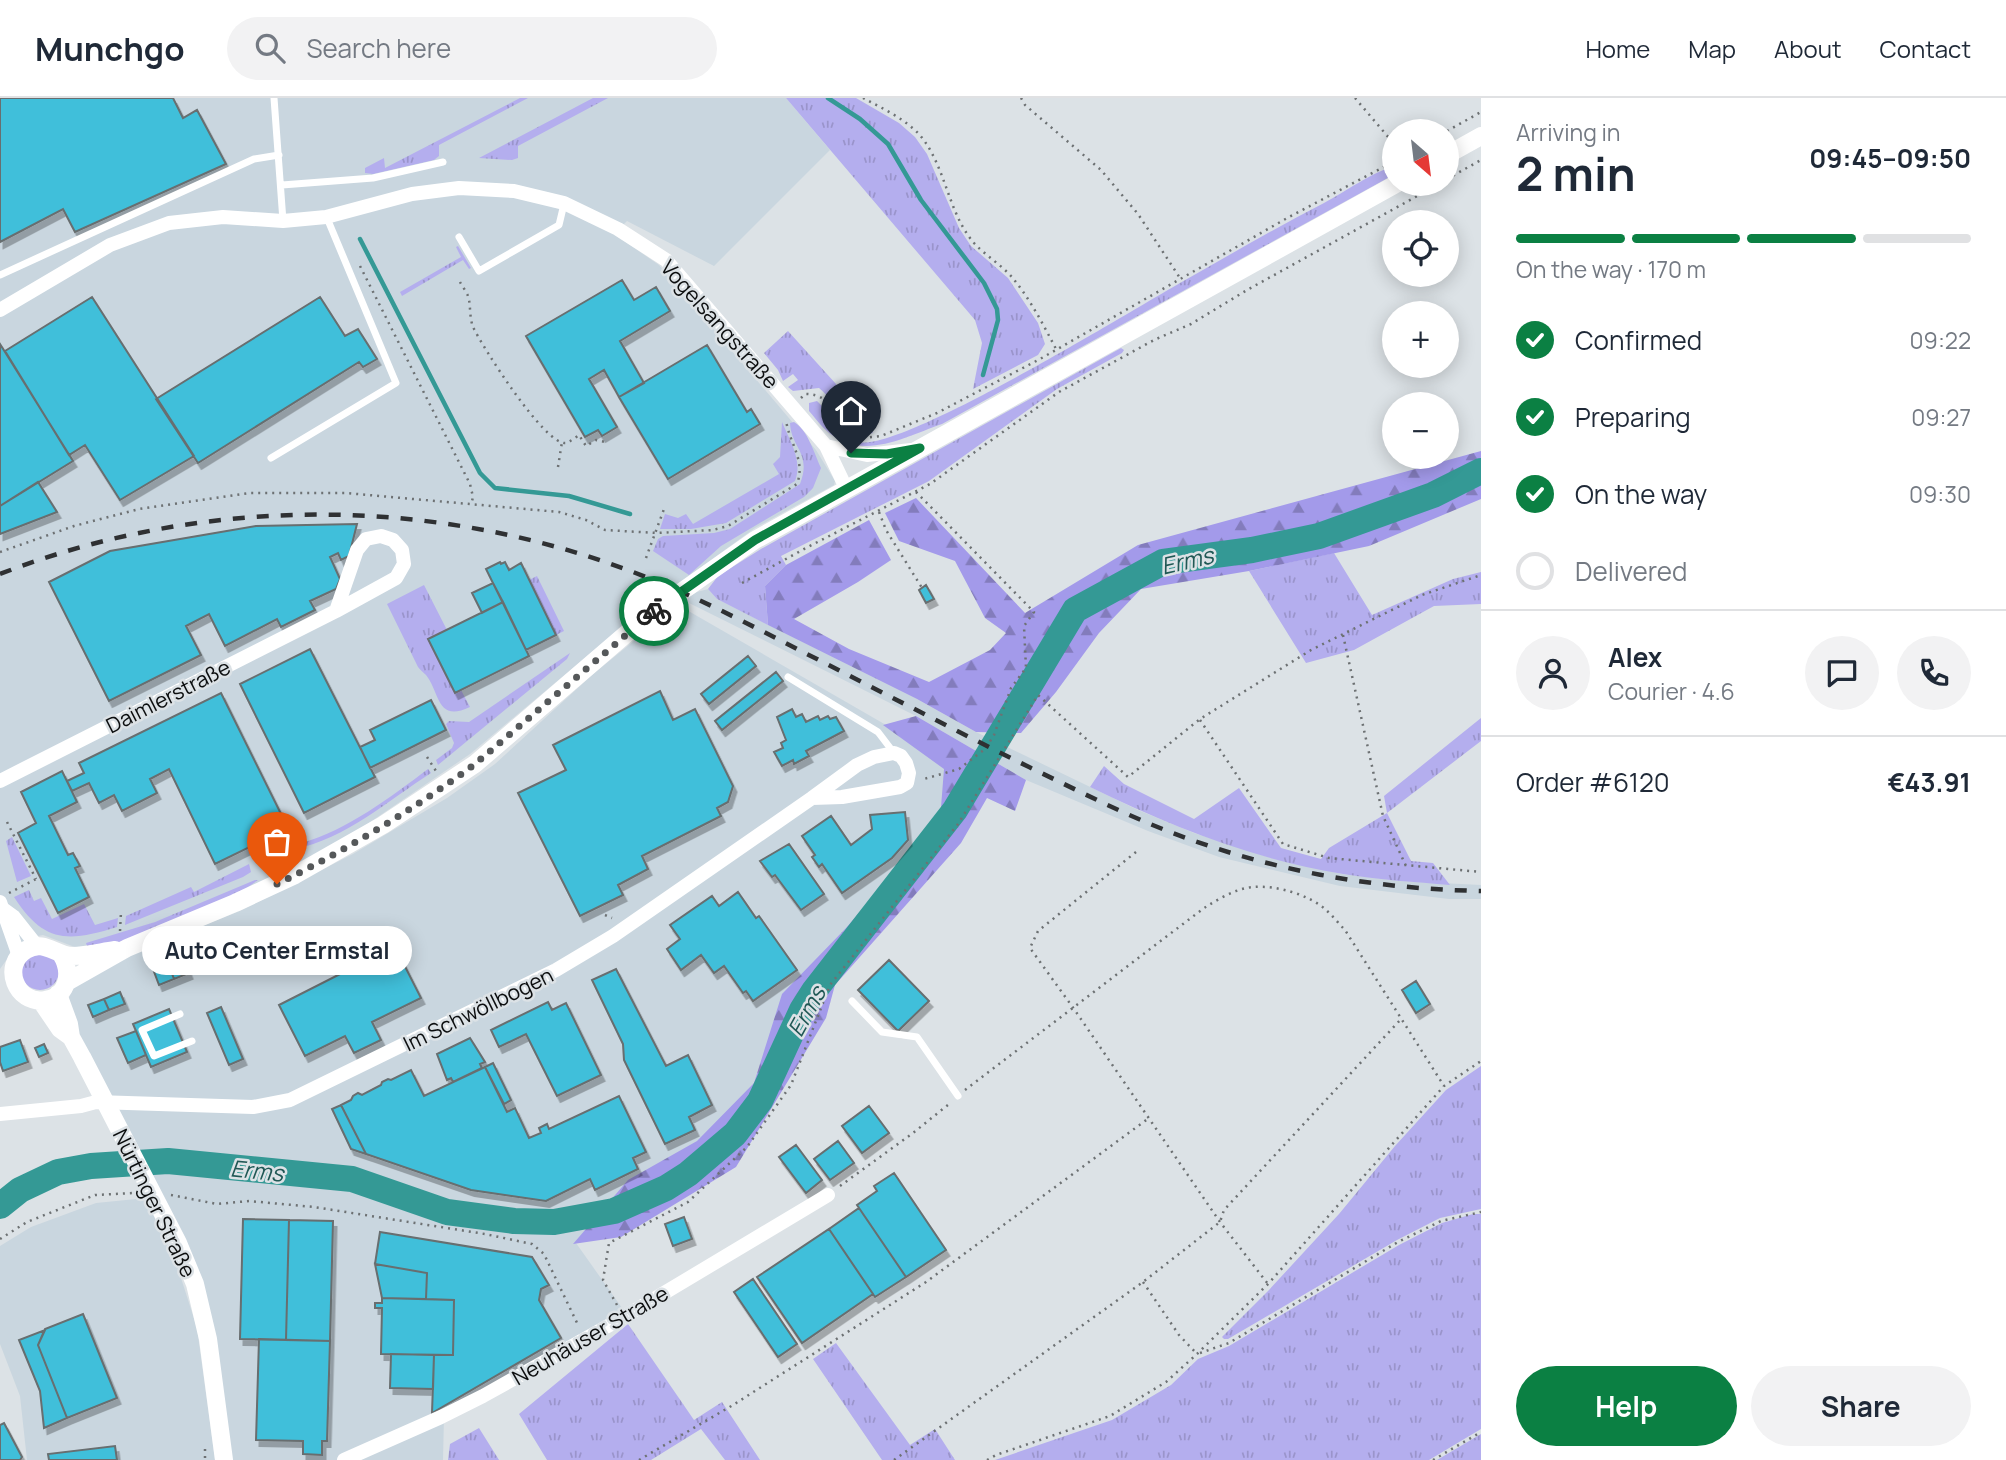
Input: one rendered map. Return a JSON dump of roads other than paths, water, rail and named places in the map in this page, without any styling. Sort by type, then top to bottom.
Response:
[{"type":"street","points":[[1460,148],[1481,136]]},
{"type":"street","name":"Vogelsangstraße","points":[[0,310],[110,245],[169,223],[223,217],[284,221],[326,217],[412,194],[459,188],[514,191],[564,203],[618,229],[666,260],[826,446],[846,488]]},
{"type":"street","points":[[1,905],[15,983],[21,993],[30,999],[41,1001],[127,948],[259,892],[317,863],[422,801],[475,764],[668,600],[755,540],[1382,192]]},
{"type":"street","points":[[826,446],[867,455],[920,448]]},
{"type":"street","name":"Daimlerstraße","points":[[0,781],[336,611],[396,578],[404,564],[402,550],[393,540],[381,536],[366,539],[357,550],[336,611]]},
{"type":"street","points":[[812,798],[842,797],[900,788],[906,783],[909,773],[901,756],[894,753]]},
{"type":"street","name":"Im Schwöllbogen","points":[[0,1114],[105,1102],[121,1105],[253,1107],[290,1100],[556,970],[612,936],[857,765],[874,757],[894,753]]},
{"type":"street","points":[[1,905],[37,946]]},
{"type":"street","points":[[11,968],[27,949],[37,946],[47,946],[61,954],[73,956],[127,948]]},
{"type":"street","points":[[61,954],[68,969],[62,988]]},
{"type":"street","name":"Nürtinger Straße","points":[[62,988],[71,1037],[126,1143],[162,1195],[198,1294],[212,1364],[224,1460]]},
{"type":"street","points":[[0,994],[21,993]]},
{"type":"street","name":"Nürtinger Straße","points":[[41,1001],[60,1030],[71,1037]]},
{"type":"street","name":"Neuhäuser Straße","points":[[344,1460],[460,1409],[624,1317],[828,1195]]},
{"type":"lane","points":[[274,98],[284,221]]},
{"type":"lane","points":[[0,275],[254,159],[279,155]]},
{"type":"lane","points":[[282,185],[373,178],[443,162]]},
{"type":"lane","points":[[459,237],[479,271],[559,225],[564,203]]},
{"type":"lane","points":[[271,458],[396,383],[326,217]]},
{"type":"lane","points":[[788,677],[878,732],[894,753]]},
{"type":"lane","points":[[852,1001],[882,1032],[917,1037],[958,1096]]},
{"type":"lane","points":[[180,1014],[142,1030],[154,1056],[192,1041]]},
{"type":"waterway","points":[[828,98],[860,119],[888,144],[921,200],[984,283],[997,309],[998,320],[983,375]]},
{"type":"waterway","points":[[360,239],[480,473],[495,488],[569,496],[630,514]]},
{"type":"waterway","name":"Erms","points":[[0,1206],[20,1190],[58,1172],[91,1166],[168,1161],[352,1179],[447,1212],[514,1221],[554,1222],[614,1211],[666,1188],[688,1174],[735,1134],[760,1101],[802,1010],[814,991],[955,810],[1075,610],[1163,562],[1252,550],[1319,536],[1433,495],[1481,471]]},
{"type":"railway","points":[[0,574],[79,548],[161,529],[243,518],[326,515],[409,519],[491,531],[572,551],[671,587],[1070,787],[1169,832],[1260,861],[1333,877],[1406,887],[1481,891]]},
{"type":"place","name":"Auto Center Ermstal","points":[[277,884]]}]
